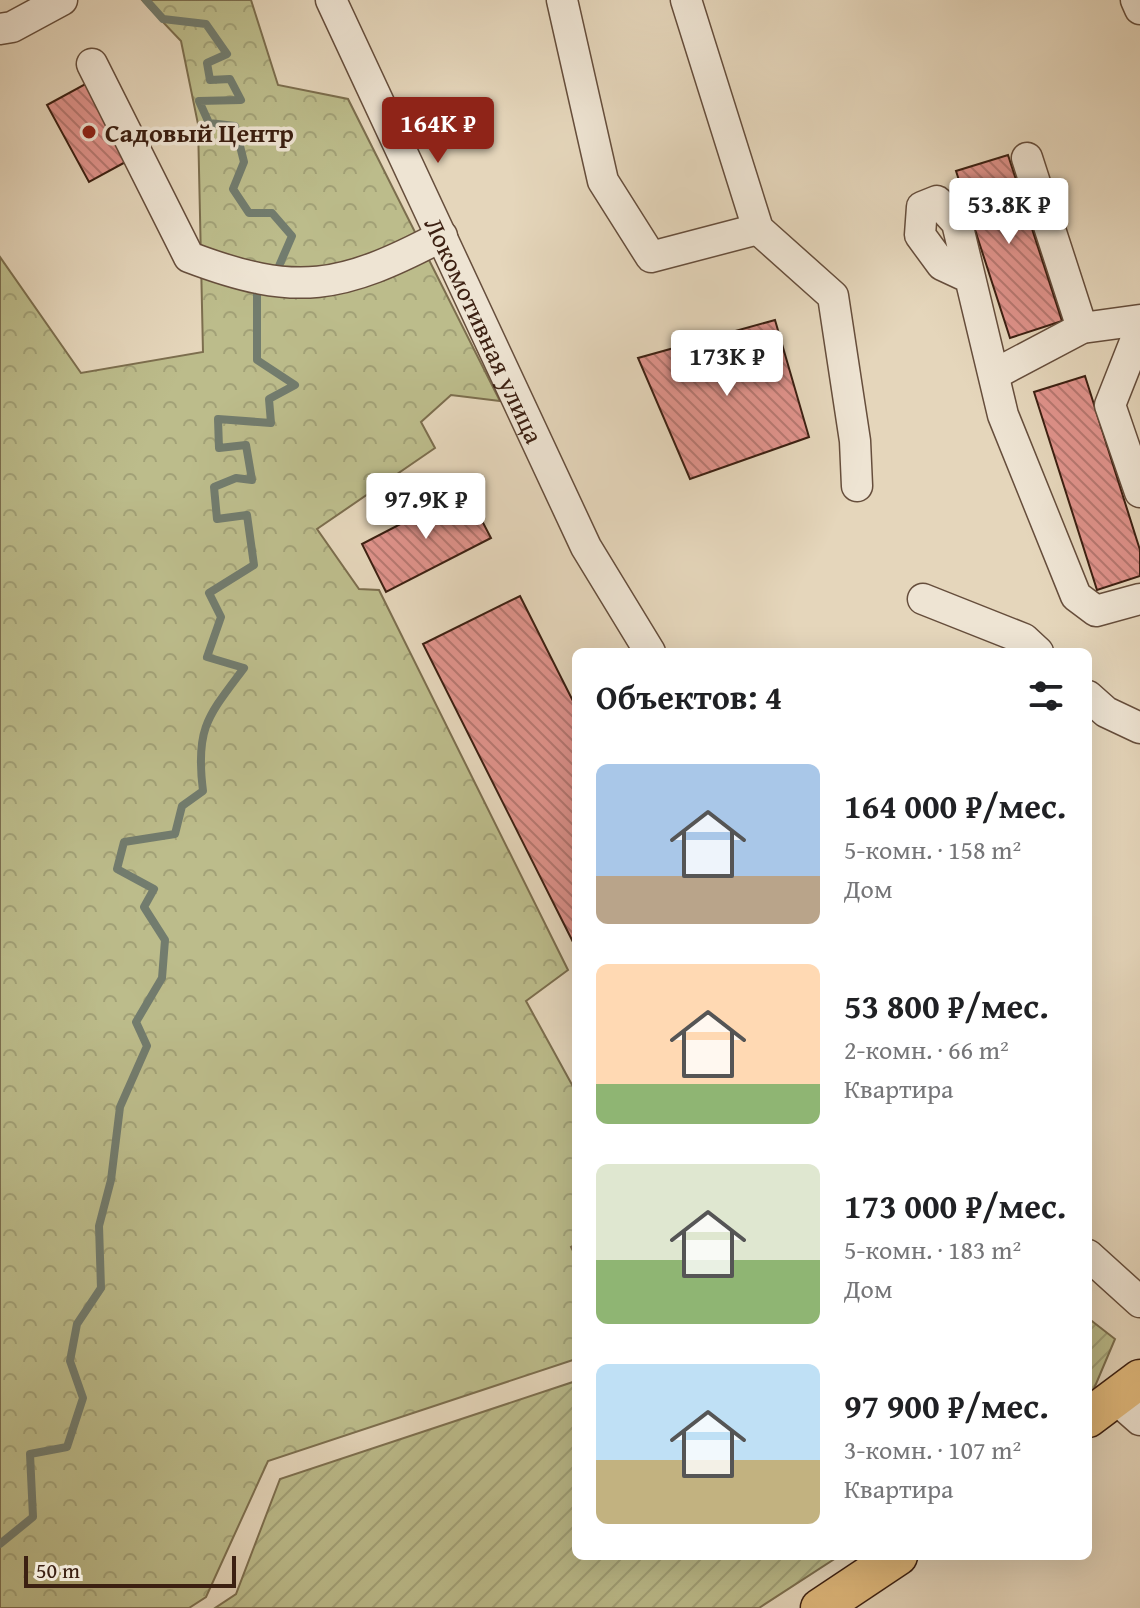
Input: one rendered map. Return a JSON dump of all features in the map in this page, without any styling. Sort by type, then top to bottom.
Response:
[{"type":"main road","points":[[820,1608],[892,1560]]},
{"type":"street","points":[[0,29],[12,27],[62,0]]},
{"type":"street","name":"Локомотивная улица","points":[[331,0],[586,547],[648,648]]},
{"type":"street","points":[[562,0],[603,181],[651,257],[758,229]]},
{"type":"street","points":[[686,0],[758,229],[833,296],[855,441],[857,486]]},
{"type":"street","points":[[1136,0],[1140,9]]},
{"type":"street","points":[[92,64],[189,257],[234,274],[298,285],[347,279],[442,236]]},
{"type":"street","points":[[1027,158],[1082,328]]},
{"type":"street","points":[[970,278],[1003,415],[1076,596],[1096,611],[1140,599]]},
{"type":"street","points":[[995,374],[1082,328],[1140,320]]},
{"type":"street","points":[[1140,329],[1110,405],[1140,492]]},
{"type":"street","points":[[923,599],[1024,639],[1034,648]]},
{"type":"street","points":[[1092,700],[1106,712],[1140,728]]},
{"type":"street","points":[[1092,1259],[1140,1302]]},
{"type":"green space","points":[[142,0],[251,0],[278,85],[348,99],[500,401],[451,395],[421,422],[435,448],[317,529],[359,589],[379,590],[568,970],[526,1001],[572,1085],[572,1360],[268,1461],[206,1597],[189,1608],[0,1608],[0,257],[81,373],[203,352],[198,124],[181,41]]},
{"type":"green space","points":[[1092,1321],[1115,1339],[1092,1392]]},
{"type":"green space","points":[[572,1382],[572,1560],[833,1560],[759,1608],[215,1608],[236,1594],[280,1479]]},
{"type":"building","name":"Садовый Центр","points":[[89,82],[131,159],[89,182],[47,105]]},
{"type":"building","points":[[1008,155],[1062,321],[1010,338],[956,171]]},
{"type":"building","points":[[775,320],[809,437],[690,479],[638,358]]},
{"type":"building","points":[[1085,376],[1140,550],[1140,576],[1097,590],[1034,392]]},
{"type":"building","points":[[466,490],[491,538],[386,592],[362,544]]},
{"type":"building","points":[[520,596],[572,699],[572,940],[423,644]]},
{"type":"waterway","points":[[146,0],[163,19],[206,24],[227,54],[207,63],[210,80],[230,79],[241,100],[199,101],[209,123],[235,126],[244,162],[233,189],[249,213],[272,213],[292,236],[279,266]]},
{"type":"waterway","points":[[0,1544],[33,1517],[30,1454],[67,1447],[83,1398],[70,1361],[77,1324],[101,1288],[99,1226],[111,1180],[120,1107],[147,1046],[136,1022],[162,978],[165,940],[144,907],[154,889],[117,869],[124,842],[175,834],[182,806],[203,791],[201,752],[207,724],[244,668],[207,657],[221,617],[209,593],[254,565],[247,515],[217,519],[214,487],[236,478],[252,480],[246,445],[219,448],[218,419],[271,423],[269,399],[295,385],[257,360],[257,292]]},
{"type":"place","name":"Садовый Центр","points":[[89,132]]}]
